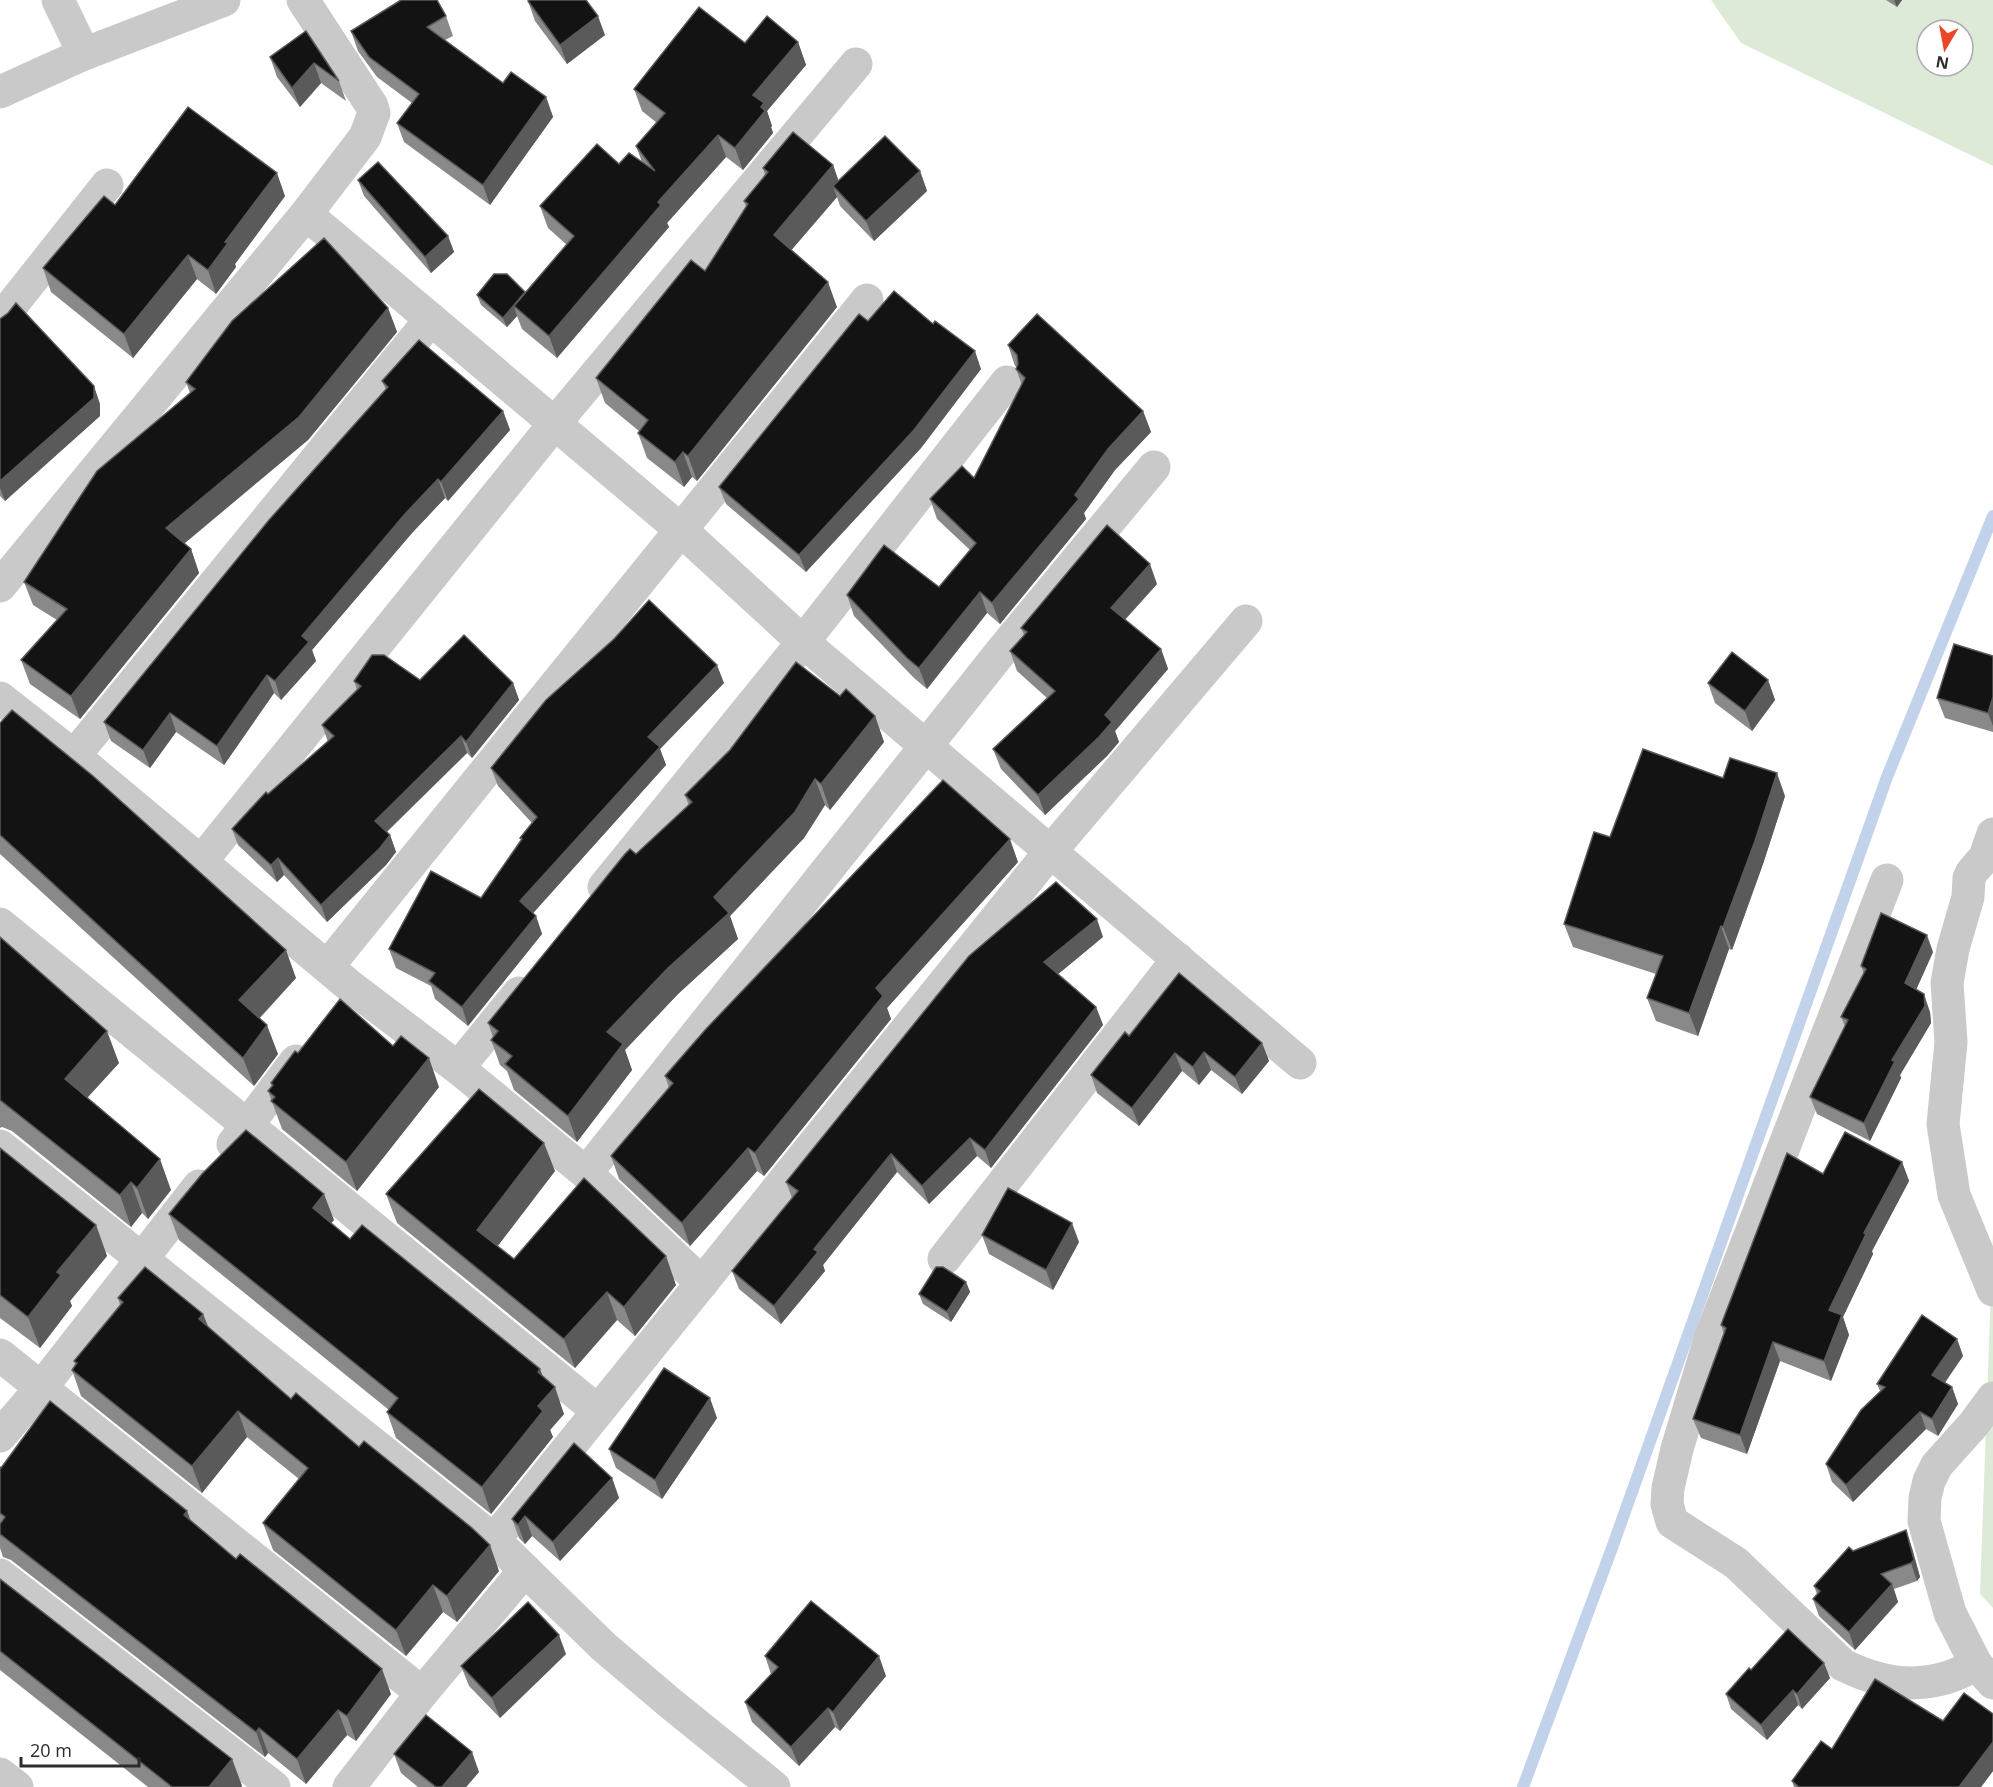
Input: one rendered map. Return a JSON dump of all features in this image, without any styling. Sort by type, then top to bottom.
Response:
[{"type":"street","points":[[58,0],[84,54]]},
{"type":"street","points":[[0,92],[84,54],[224,0]]},
{"type":"street","points":[[0,586],[306,214],[365,137],[374,112],[372,106],[303,0]]},
{"type":"street","points":[[200,863],[555,423],[856,64]]},
{"type":"street","points":[[0,320],[107,185]]},
{"type":"street","points":[[306,214],[681,530],[803,642],[1300,1063]]},
{"type":"street","points":[[0,1436],[41,1388],[141,1257],[247,1127],[323,1024],[339,976],[681,530],[867,300]]},
{"type":"street","points":[[74,756],[431,319]]},
{"type":"street","points":[[585,910],[803,642],[1007,382]]},
{"type":"street","points":[[585,1173],[1005,648],[1154,467]]},
{"type":"street","points":[[494,1540],[1050,852],[1246,621]]},
{"type":"street","points":[[0,698],[74,756],[200,863],[339,976],[458,1068],[585,1173],[702,1283]]},
{"type":"street","points":[[1993,834],[1985,857],[1975,867],[1970,878],[1968,897],[1961,917],[1947,983],[1951,1042],[1943,1124],[1954,1195],[1993,1290]]},
{"type":"street","points":[[1887,880],[1710,1339],[1677,1449],[1668,1488],[1667,1504],[1672,1522],[1736,1563],[1843,1665],[1865,1676],[1884,1681],[1915,1683],[1940,1681],[1959,1675],[1984,1674],[1950,1613],[1934,1561],[1924,1521],[1924,1510],[1929,1480],[1937,1465],[1973,1425],[1993,1398]]},
{"type":"street","points":[[0,924],[598,1411]]},
{"type":"street","points":[[944,1259],[1178,959]]},
{"type":"street","points":[[458,1068],[540,966]]},
{"type":"street","points":[[0,1146],[494,1540],[604,1647],[774,1787]]},
{"type":"street","points":[[0,1355],[422,1693]]},
{"type":"street","points":[[349,1787],[422,1693],[525,1570]]},
{"type":"street","points":[[0,1575],[274,1787]]},
{"type":"street","points":[[0,1774],[16,1787]]},
{"type":"green space","points":[[1711,0],[1993,0],[1993,166],[1741,43]]},
{"type":"green space","points":[[1993,1232],[1993,1608],[1980,1594]]},
{"type":"building","points":[[401,0],[437,0],[446,16],[427,27],[503,83],[511,72],[546,97],[483,185],[397,123],[419,94],[369,57],[351,31]]},
{"type":"building","points":[[529,0],[586,0],[598,16],[560,45]]},
{"type":"building","points":[[699,7],[745,43],[767,16],[798,42],[753,95],[764,103],[761,107],[765,111],[735,148],[718,135],[658,202],[661,205],[549,336],[514,306],[574,236],[540,206],[597,144],[619,164],[629,153],[655,171],[636,146],[665,113],[634,89]]},
{"type":"building","points":[[306,31],[339,81],[314,63],[292,88],[270,57]]},
{"type":"building","points":[[188,107],[277,173],[225,242],[228,243],[208,270],[188,255],[124,334],[43,268],[104,196],[115,205]]},
{"type":"building","points":[[793,132],[833,165],[774,235],[828,282],[688,456],[683,452],[675,462],[638,433],[648,420],[596,378],[691,260],[705,271],[748,204],[744,201],[768,172],[763,168]]},
{"type":"building","points":[[885,136],[920,171],[866,221],[833,186]]},
{"type":"building","points":[[378,162],[448,236],[425,257],[358,180]]},
{"type":"building","points":[[324,238],[388,308],[299,417],[166,528],[191,549],[71,696],[21,660],[67,609],[24,582],[97,471],[195,389],[186,382],[232,321]]},
{"type":"building","points":[[494,274],[507,274],[525,292],[503,318],[477,295]]},
{"type":"building","points":[[894,291],[933,324],[935,321],[975,351],[914,430],[799,555],[719,487],[859,314],[868,321]]},
{"type":"building","points":[[16,303],[94,386],[94,398],[0,481],[0,319]]},
{"type":"building","points":[[1037,314],[1143,411],[1108,449],[1075,495],[1079,499],[992,603],[980,592],[919,668],[847,595],[884,545],[939,587],[976,543],[930,499],[962,466],[974,478],[1025,378],[1016,369],[1017,355],[1008,345]]},
{"type":"building","points":[[419,340],[503,411],[441,482],[438,479],[405,514],[302,636],[309,642],[275,681],[267,675],[217,746],[170,713],[143,750],[104,722],[269,520],[388,387],[382,381]]},
{"type":"building","points":[[1107,525],[1150,564],[1111,608],[1161,649],[1105,715],[1112,722],[1038,795],[993,749],[1055,691],[1010,651],[1027,632],[1021,628]]},
{"type":"building","points":[[649,600],[717,665],[648,737],[660,747],[520,901],[536,916],[462,1007],[429,981],[435,973],[389,949],[431,871],[481,898],[522,839],[520,838],[537,817],[491,768],[546,700],[614,639]]},
{"type":"building","points":[[464,635],[513,683],[466,742],[461,736],[375,821],[390,835],[380,848],[321,905],[278,858],[271,865],[232,829],[266,792],[268,794],[334,736],[322,725],[361,686],[354,681],[372,655],[384,655],[420,680]]},
{"type":"building","points":[[1954,644],[1993,656],[1993,697],[1988,713],[1937,698]]},
{"type":"building","points":[[1732,652],[1768,680],[1745,711],[1708,683]]},
{"type":"building","points":[[796,662],[840,696],[846,689],[875,716],[821,784],[815,779],[795,812],[714,897],[729,913],[668,968],[607,1032],[623,1044],[568,1116],[505,1064],[512,1056],[491,1040],[498,1031],[488,1023],[625,854],[630,849],[636,854],[692,802],[685,795],[730,750]]},
{"type":"building","points":[[12,710],[93,776],[286,950],[239,1000],[267,1025],[243,1058],[0,835],[0,723]]},
{"type":"building","points":[[1643,749],[1723,778],[1730,758],[1777,773],[1755,841],[1689,1013],[1647,998],[1663,956],[1564,924],[1594,832],[1610,837]]},
{"type":"building","points":[[943,780],[1010,839],[876,988],[883,996],[755,1153],[748,1148],[682,1223],[611,1156],[673,1083],[665,1076],[706,1029]]},
{"type":"building","points":[[1056,882],[1097,919],[1044,962],[1096,1007],[985,1150],[970,1138],[922,1186],[891,1154],[814,1249],[818,1252],[774,1306],[732,1271],[798,1191],[786,1182],[969,956]]},
{"type":"building","points":[[1881,913],[1927,935],[1905,983],[1924,994],[1925,1006],[1892,1060],[1895,1061],[1864,1123],[1810,1097],[1848,1020],[1841,1017],[1866,969],[1861,966]]},
{"type":"building","points":[[0,937],[107,1031],[65,1079],[160,1159],[137,1188],[131,1182],[120,1195],[0,1100]]},
{"type":"building","points":[[1179,973],[1262,1043],[1235,1077],[1204,1052],[1193,1067],[1175,1053],[1132,1108],[1091,1075],[1125,1032],[1129,1036]]},
{"type":"building","points":[[340,999],[393,1046],[401,1036],[429,1058],[346,1162],[271,1101],[275,1097],[268,1091],[273,1085],[271,1083],[295,1051],[298,1053]]},
{"type":"building","points":[[479,1089],[544,1143],[477,1230],[514,1259],[584,1178],[666,1256],[624,1307],[607,1292],[564,1339],[386,1194]]},
{"type":"building","points":[[246,1130],[324,1194],[313,1208],[350,1239],[362,1225],[540,1369],[538,1372],[555,1387],[538,1406],[543,1411],[482,1487],[387,1412],[398,1398],[169,1214],[202,1174]]},
{"type":"building","points":[[1845,1132],[1902,1162],[1864,1233],[1866,1234],[1829,1310],[1842,1315],[1824,1361],[1773,1342],[1740,1435],[1693,1419],[1726,1328],[1721,1325],[1787,1153],[1823,1174]]},
{"type":"building","points":[[0,1148],[96,1225],[57,1272],[61,1275],[28,1317],[0,1295]]},
{"type":"building","points":[[1008,1188],[1072,1223],[1046,1270],[982,1235]]},
{"type":"building","points":[[145,1267],[203,1314],[199,1319],[291,1399],[296,1393],[359,1447],[364,1441],[490,1545],[447,1596],[433,1585],[396,1630],[263,1523],[308,1468],[238,1411],[192,1466],[72,1370],[77,1363],[74,1361],[123,1302],[118,1298]]},
{"type":"building","points":[[936,1267],[943,1267],[966,1282],[947,1312],[919,1294]]},
{"type":"building","points":[[1922,1315],[1957,1339],[1932,1375],[1952,1387],[1932,1419],[1920,1412],[1846,1485],[1826,1464],[1861,1410],[1885,1387],[1877,1384]]},
{"type":"building","points":[[664,1368],[710,1398],[655,1480],[609,1449]]},
{"type":"building","points":[[50,1401],[187,1511],[184,1515],[236,1559],[240,1554],[382,1669],[347,1716],[338,1710],[297,1759],[259,1728],[256,1732],[0,1534],[0,1524],[5,1517],[0,1513],[0,1467]]},
{"type":"building","points":[[574,1443],[612,1478],[553,1542],[525,1516],[518,1525],[512,1519]]},
{"type":"building","points":[[1906,1530],[1914,1560],[1881,1574],[1892,1584],[1849,1632],[1813,1599],[1820,1591],[1814,1586],[1849,1547],[1853,1551]]},
{"type":"building","points":[[0,1579],[232,1759],[209,1787],[172,1787],[0,1651]]},
{"type":"building","points":[[811,1601],[879,1656],[833,1712],[828,1708],[791,1747],[745,1702],[778,1667],[765,1656]]},
{"type":"building","points":[[528,1602],[559,1635],[492,1698],[461,1666]]},
{"type":"building","points":[[1788,1629],[1824,1663],[1797,1694],[1793,1690],[1761,1725],[1726,1694]]},
{"type":"building","points":[[1875,1679],[1943,1721],[1964,1693],[1993,1714],[1993,1742],[1959,1787],[1799,1787],[1792,1781],[1821,1741],[1832,1749]]},
{"type":"building","points":[[426,1715],[472,1752],[442,1787],[436,1787],[394,1754]]},
{"type":"waterway","points":[[1523,1787],[1612,1548],[1887,777],[1993,516]]}]
